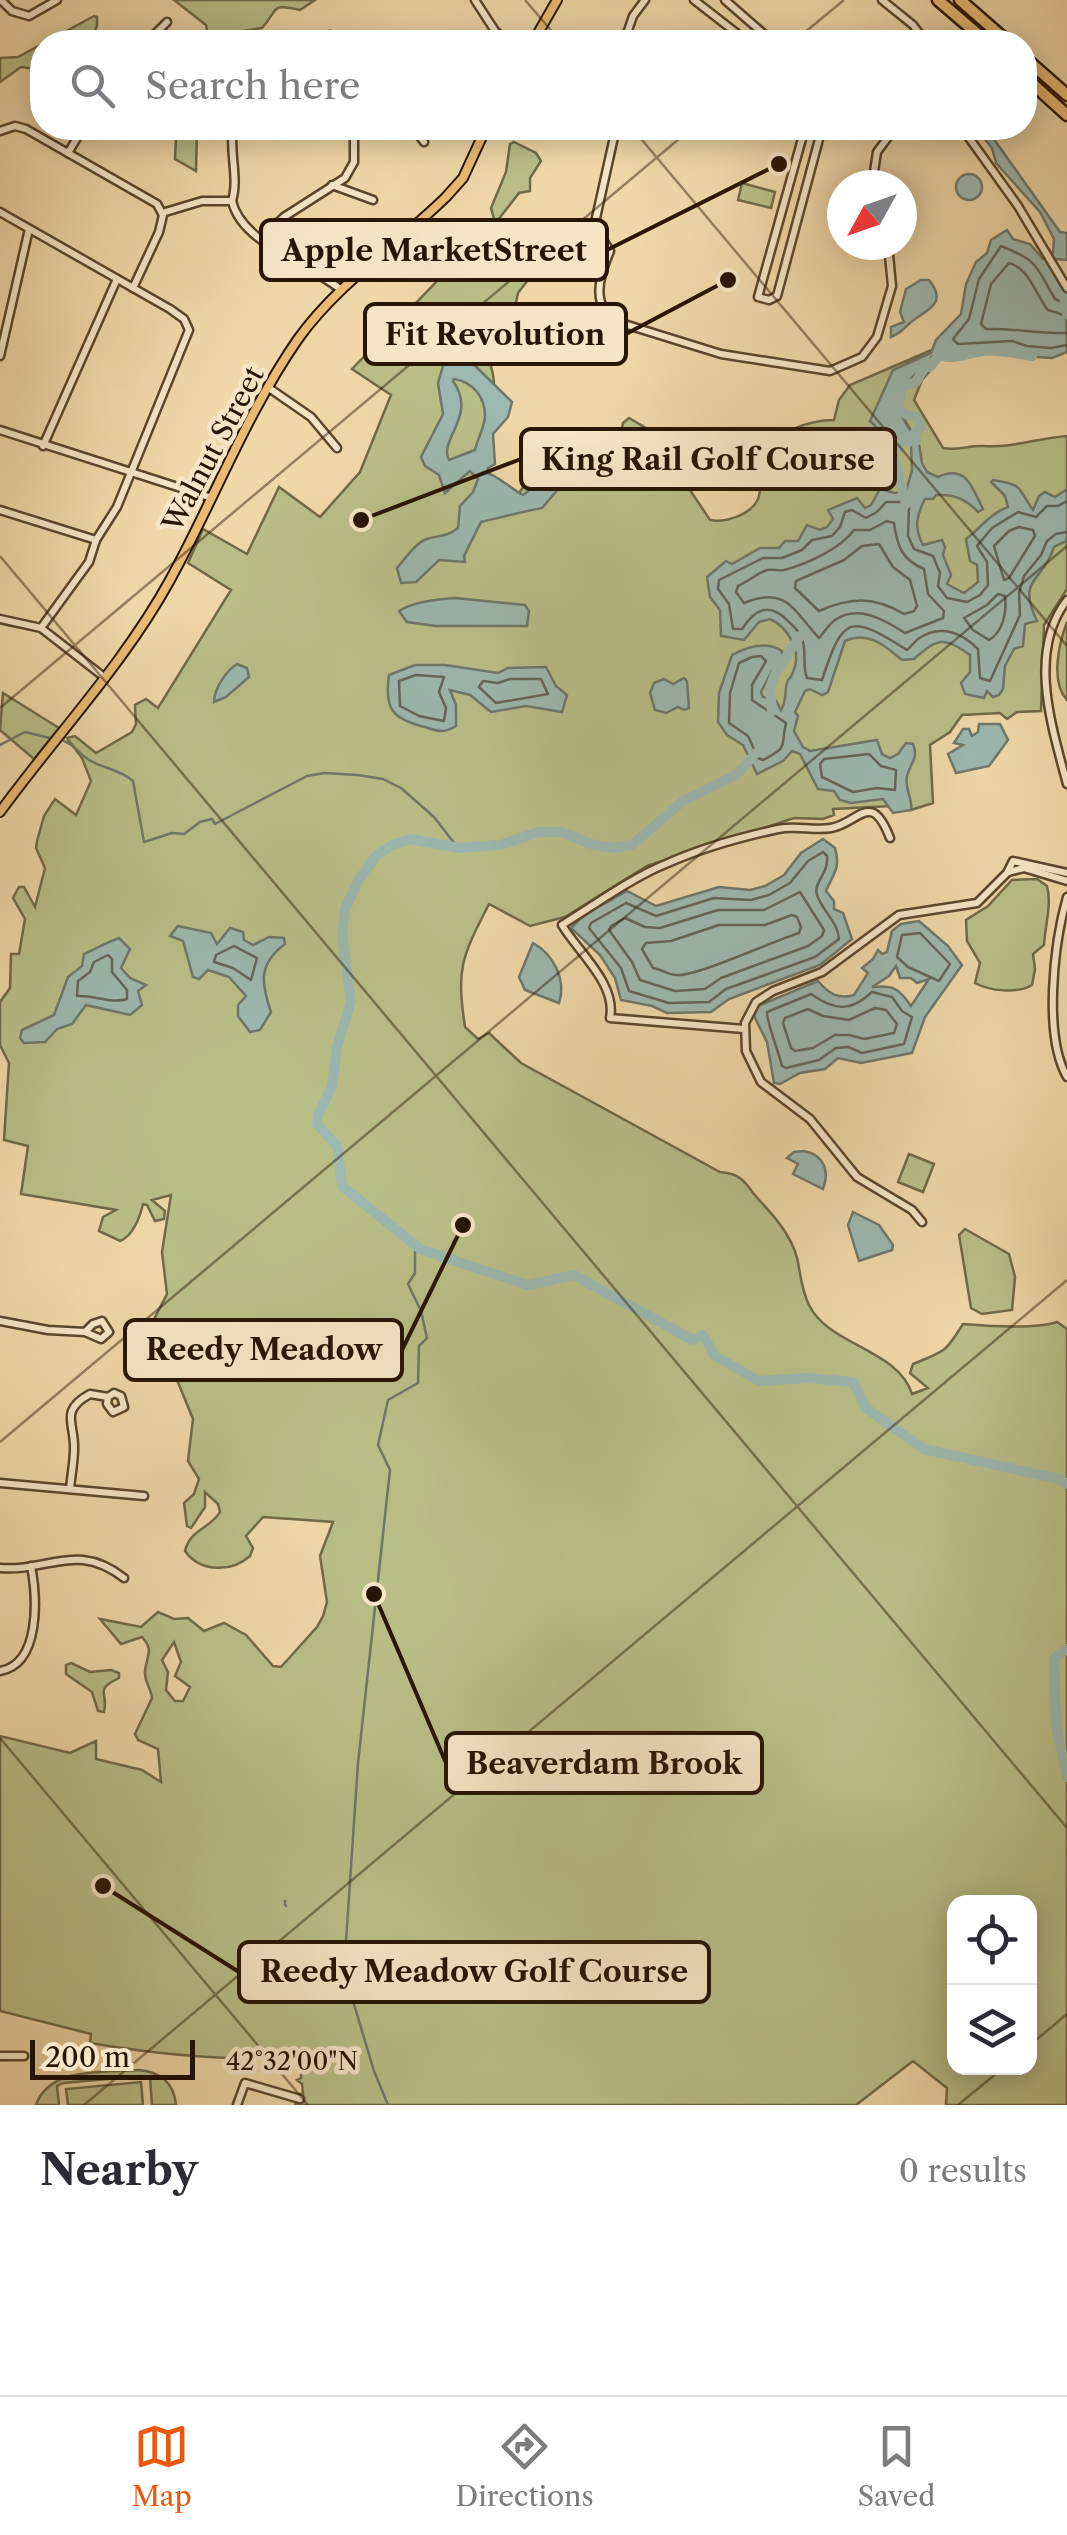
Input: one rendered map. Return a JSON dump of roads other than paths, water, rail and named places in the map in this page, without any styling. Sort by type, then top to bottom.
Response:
[{"type":"highway","points":[[938,0],[973,30]]},
{"type":"highway","points":[[960,0],[994,30]]},
{"type":"highway","points":[[1037,68],[1067,95]]},
{"type":"highway","points":[[1037,87],[1067,116]]},
{"type":"main road","points":[[540,30],[558,0]]},
{"type":"main road","name":"Walnut Street","points":[[0,812],[104,677],[170,580],[210,497],[297,340],[342,291],[446,198],[463,178],[480,140]]},
{"type":"street","points":[[0,0],[12,11],[29,16],[57,0]]},
{"type":"street","points":[[475,0],[495,30]]},
{"type":"street","points":[[694,0],[733,30]]},
{"type":"street","points":[[725,0],[759,30]]},
{"type":"street","points":[[882,0],[916,30]]},
{"type":"street","points":[[629,30],[644,1]]},
{"type":"street","points":[[159,30],[167,22]]},
{"type":"street","points":[[0,131],[15,126],[30,131]]},
{"type":"street","points":[[46,140],[156,204],[162,213],[160,232],[133,288]]},
{"type":"street","points":[[68,152],[76,140]]},
{"type":"street","points":[[231,140],[236,189],[232,202],[238,219],[251,234],[326,277],[342,291]]},
{"type":"street","points":[[261,239],[284,217],[345,178],[354,162],[354,140]]},
{"type":"street","points":[[613,140],[596,218],[598,232],[610,251],[602,268],[599,302],[606,314],[621,323],[722,354],[830,371],[862,356],[877,337],[892,286],[889,260]]},
{"type":"street","points":[[802,140],[758,298],[770,300],[777,296],[819,140]]},
{"type":"street","points":[[874,170],[877,152],[886,140]]},
{"type":"street","points":[[971,140],[1018,206],[1067,288]]},
{"type":"street","points":[[332,185],[373,200]]},
{"type":"street","points":[[162,213],[202,201],[232,202]]},
{"type":"street","points":[[0,212],[180,315],[189,330],[118,507],[96,540],[88,562],[40,628]]},
{"type":"street","points":[[0,356],[29,229]]},
{"type":"street","points":[[44,446],[59,404],[117,279]]},
{"type":"street","points":[[269,388],[311,417],[337,448]]},
{"type":"street","points":[[0,430],[210,497]]},
{"type":"street","points":[[0,510],[96,540]]},
{"type":"street","points":[[1067,600],[1051,630],[1046,692],[1067,784]]},
{"type":"street","points":[[0,619],[40,628],[104,677]]},
{"type":"street","points":[[744,1029],[610,1018],[602,980],[562,925],[665,864],[756,834],[796,826],[834,828],[869,812],[877,816],[890,838]]},
{"type":"street","points":[[922,1222],[912,1210],[857,1176],[810,1118],[762,1082],[748,1059],[744,1029],[756,1002],[772,991],[822,972],[892,918],[974,905],[986,898],[1015,861],[1067,873]]},
{"type":"street","points":[[1007,873],[1024,868],[1067,881]]},
{"type":"street","points":[[1067,897],[1056,941],[1054,1032],[1067,1077]]},
{"type":"street","points":[[0,1321],[85,1332]]},
{"type":"street","points":[[70,1489],[74,1446],[70,1416],[84,1396],[96,1393],[108,1397]]},
{"type":"street","points":[[0,1482],[144,1496]]},
{"type":"street","points":[[0,1568],[81,1559],[111,1568],[124,1578]]},
{"type":"street","points":[[0,1671],[15,1666],[26,1652],[34,1605],[30,1566]]},
{"type":"street","points":[[0,2056],[24,2056]]},
{"type":"street","points":[[237,2105],[245,2082],[300,2098]]},
{"type":"water","points":[[986,140],[995,140],[1060,232],[1067,233],[1067,260],[1056,259],[1049,266],[1066,303],[1067,352],[1052,358],[1020,356],[1011,350],[977,351],[945,359],[939,354],[931,357],[931,365],[913,377],[904,389],[898,410],[919,445],[922,463],[927,472],[938,477],[956,473],[962,476],[983,509],[978,512],[948,495],[925,499],[918,517],[918,533],[923,545],[942,540],[951,575],[947,584],[964,593],[978,582],[977,565],[970,561],[966,539],[1008,507],[993,480],[1016,486],[1033,510],[1045,492],[1055,497],[1067,489],[1067,536],[1066,541],[1054,547],[1030,588],[1037,621],[1025,624],[1023,646],[1014,649],[1005,666],[999,695],[993,697],[987,691],[984,698],[965,694],[961,683],[970,672],[970,655],[954,645],[936,643],[914,659],[902,660],[876,641],[861,637],[845,641],[828,692],[822,695],[810,689],[805,691],[795,712],[798,716],[794,731],[810,751],[877,740],[882,754],[890,758],[906,743],[913,744],[915,757],[906,780],[911,810],[893,813],[883,799],[851,803],[840,800],[834,791],[818,789],[800,754],[792,751],[783,761],[757,774],[743,745],[727,735],[718,722],[719,693],[732,655],[770,646],[782,651],[783,667],[772,671],[761,692],[763,697],[775,699],[781,710],[796,664],[795,648],[782,628],[770,619],[759,622],[744,640],[721,636],[720,610],[710,597],[707,577],[726,561],[732,564],[760,548],[779,548],[785,541],[798,541],[807,525],[820,530],[827,527],[833,519],[828,510],[857,498],[865,508],[880,489],[906,491],[912,470],[911,444],[889,440],[870,421],[893,370],[931,353],[936,340],[961,314],[966,284],[991,240],[1007,230],[1013,239],[1030,244],[1043,259],[1053,253],[1054,239],[1040,212],[996,163]]},
{"type":"water","points":[[969,174],[978,178],[982,187],[978,196],[969,200],[960,196],[956,187],[960,178]]},
{"type":"water","points":[[929,280],[935,288],[936,301],[891,337],[891,327],[904,322],[900,312],[906,289]]},
{"type":"water","points":[[465,356],[512,402],[508,417],[493,434],[495,464],[487,473],[523,495],[530,490],[549,454],[562,445],[575,459],[593,459],[600,454],[603,462],[584,473],[564,468],[560,487],[542,508],[481,522],[464,556],[465,562],[439,560],[416,582],[401,583],[397,568],[414,548],[458,528],[460,506],[473,492],[478,479],[470,471],[445,493],[439,475],[425,466],[421,457],[443,414],[438,383],[443,366]],"holes":[[[453,381],[461,381],[480,397],[485,420],[475,450],[449,460],[448,444],[461,405]]]},
{"type":"water","points":[[455,598],[525,605],[529,611],[527,626],[436,626],[407,622],[399,611],[418,603]]},
{"type":"water","points":[[237,664],[247,668],[249,677],[214,702],[221,681]]},
{"type":"water","points":[[415,665],[498,673],[508,668],[546,667],[556,686],[567,695],[562,712],[526,706],[491,712],[470,695],[450,690],[456,705],[456,726],[437,731],[405,720],[389,704],[389,675]]},
{"type":"water","points":[[684,678],[689,708],[678,707],[666,713],[655,710],[650,693],[654,683],[664,679],[673,684]]},
{"type":"water","points":[[979,724],[1000,724],[1008,740],[989,766],[956,773],[948,754],[963,745],[954,743],[963,729],[969,729],[972,736],[978,732]]},
{"type":"water","points":[[823,839],[835,848],[837,861],[826,891],[834,901],[834,909],[843,913],[852,939],[820,965],[729,999],[711,1012],[667,1013],[621,1000],[615,978],[600,955],[571,928],[584,915],[627,891],[656,906],[719,887],[750,890],[765,886],[784,875],[801,853]]},
{"type":"water","points":[[919,921],[948,946],[962,965],[925,1017],[912,1053],[861,1063],[838,1058],[825,1069],[774,1083],[767,1042],[754,1016],[758,1006],[818,981],[834,994],[854,995],[868,973],[862,968],[878,950],[882,954],[887,952],[892,931],[901,924]],"holes":[[[896,966],[900,978],[911,978],[917,983],[929,979],[911,1006],[895,989],[872,987]]]},
{"type":"water","points":[[178,926],[211,933],[217,944],[230,928],[243,932],[244,940],[253,945],[269,937],[284,938],[285,944],[266,967],[265,992],[271,1012],[260,1030],[250,1032],[238,1016],[238,1005],[246,996],[229,977],[208,970],[199,979],[193,977],[183,941],[170,936]]},
{"type":"water","points":[[119,938],[130,949],[121,968],[130,978],[146,985],[138,991],[142,1005],[130,1015],[86,1005],[72,1024],[57,1029],[45,1042],[24,1043],[20,1038],[22,1030],[54,1015],[68,977],[82,966],[84,954]]},
{"type":"water","points":[[533,943],[547,954],[560,977],[559,1003],[525,990],[519,977]]},
{"type":"water","points":[[804,1151],[824,1165],[823,1189],[793,1174],[798,1164],[787,1158]]},
{"type":"water","points":[[853,1212],[879,1225],[893,1245],[892,1250],[859,1261],[848,1225]]},
{"type":"waterway","points":[[1049,274],[1062,285],[1067,314]]},
{"type":"waterway","points":[[906,504],[892,448],[899,447],[904,440],[909,442],[911,437],[916,441],[914,434],[921,426],[917,418],[898,411],[901,388],[916,382],[939,355],[956,357],[989,351],[1032,356]]},
{"type":"waterway","points":[[772,711],[770,688],[800,636]]},
{"type":"waterway","points":[[0,745],[25,732],[54,739]]},
{"type":"waterway","points":[[64,741],[89,760],[133,781],[144,842],[172,833],[184,834],[200,822],[212,819],[215,824],[307,776],[324,773],[383,779],[401,788],[434,817],[458,848]]},
{"type":"waterway","points":[[756,753],[736,775],[683,801],[632,845],[615,848],[594,845],[561,832],[539,832],[500,845],[458,848],[411,839],[376,856],[359,879],[345,909],[342,934],[351,1001],[337,1047],[332,1086],[317,1124],[337,1146],[342,1186],[420,1249],[528,1285],[574,1275],[693,1340],[703,1335],[715,1356],[759,1381],[807,1378],[853,1382],[866,1408],[924,1449],[1067,1484]]},
{"type":"waterway","points":[[388,2105],[344,1971],[358,1763],[390,1470],[378,1445],[388,1400],[418,1383],[419,1346],[427,1338],[421,1311],[408,1284],[415,1273],[415,1245]]},
{"type":"waterway","points":[[1067,1649],[1054,1658],[1056,1725],[1067,1777]]},
{"type":"place","name":"Apple MarketStreet","points":[[779,164]]},
{"type":"place","name":"Fit Revolution","points":[[728,280]]},
{"type":"place","name":"King Rail Golf Course","points":[[361,520]]},
{"type":"place","name":"Reedy Meadow","points":[[463,1225]]},
{"type":"place","name":"Beaverdam Brook","points":[[374,1594]]},
{"type":"place","name":"Reedy Meadow Golf Course","points":[[103,1886]]}]
